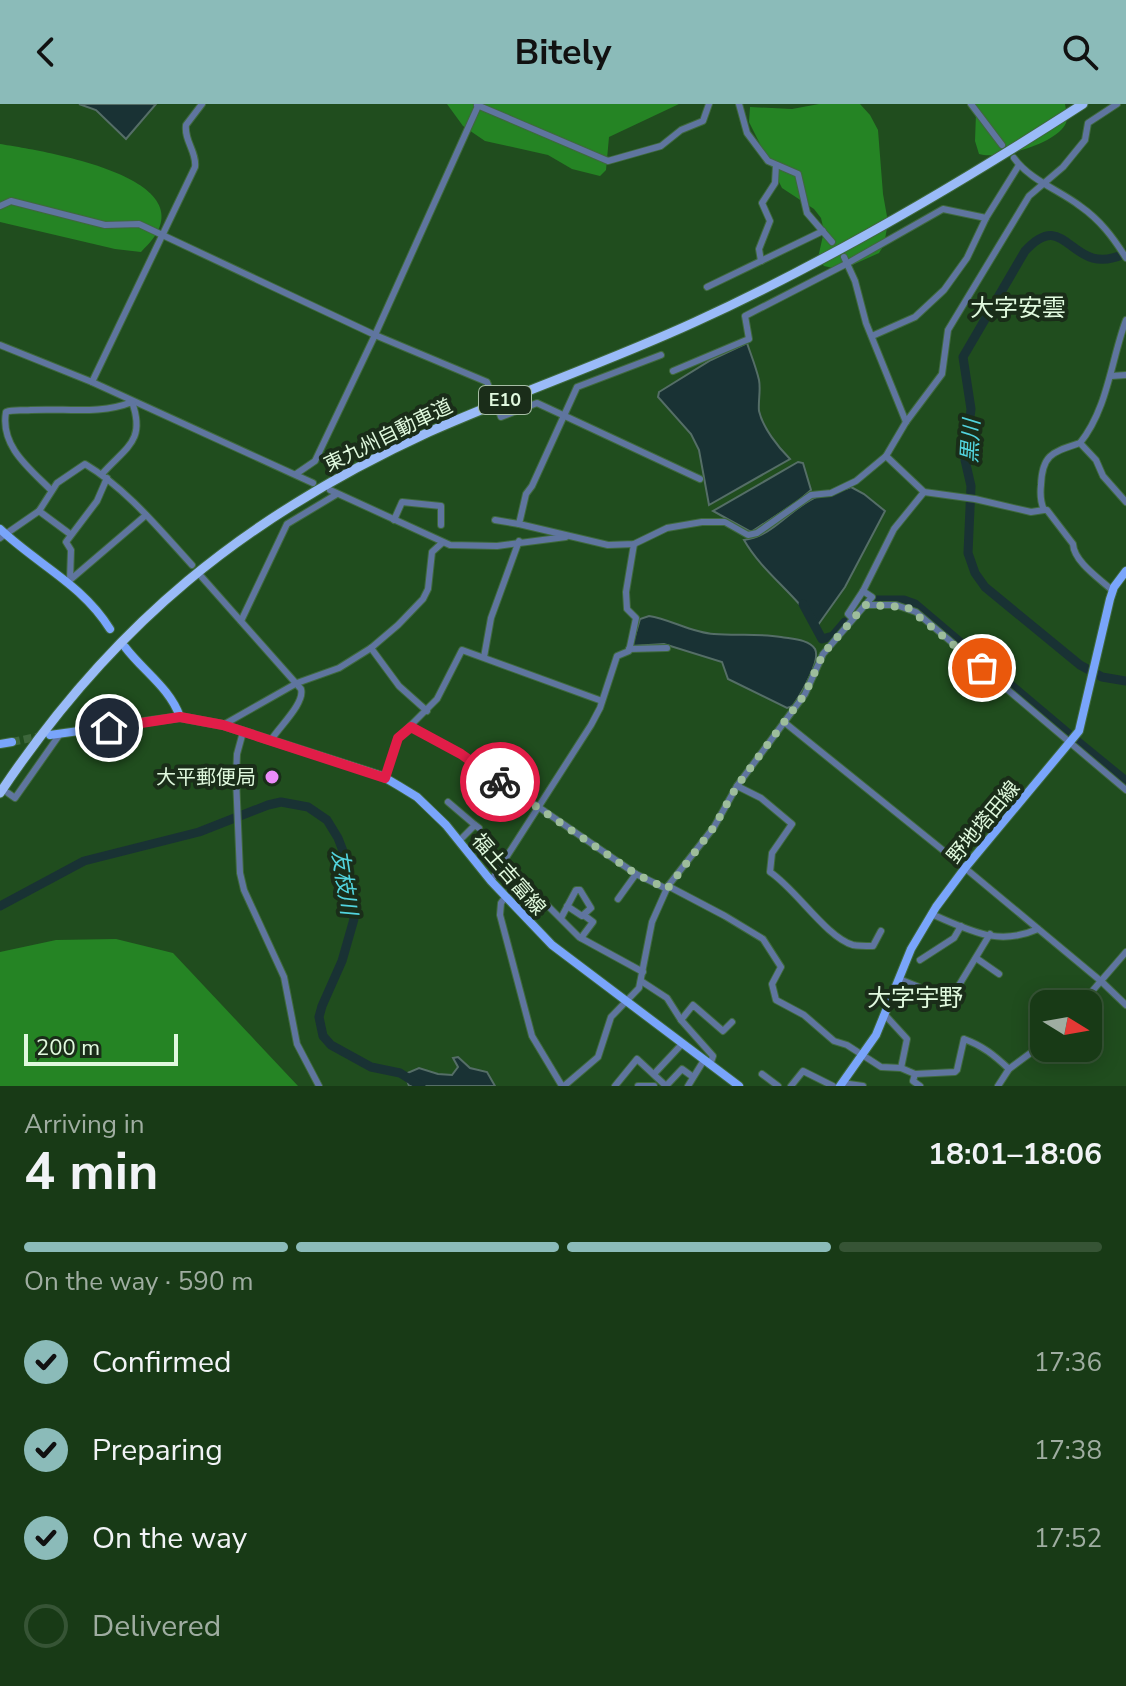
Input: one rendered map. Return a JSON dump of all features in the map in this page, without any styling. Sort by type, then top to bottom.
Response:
[{"type":"highway","name":"東九州自動車道","points":[[4,793],[52,719],[133,628],[189,578],[283,510],[350,471],[419,437],[636,348],[760,291],[928,198],[1083,104]]},
{"type":"main road","points":[[2,534],[69,580],[99,612],[110,629]]},
{"type":"main road","name":"野地塔田線","points":[[838,1085],[862,1056],[886,1016],[911,949],[931,914],[965,868],[1070,743],[1083,719],[1113,591],[1126,571]]},
{"type":"main road","points":[[125,647],[166,692],[180,717]]},
{"type":"main road","name":"福土吉富線","points":[[55,734],[180,717],[223,725],[385,778],[417,797],[552,945],[739,1086]]},
{"type":"main road","points":[[0,744],[12,742]]},
{"type":"street","points":[[92,382],[195,167],[196,159],[187,139],[186,125],[202,104]]},
{"type":"street","points":[[296,474],[315,461],[375,335],[476,105],[608,161],[661,146],[681,130],[697,125],[707,115],[709,104]]},
{"type":"street","points":[[739,104],[747,133],[768,161],[798,174],[807,213],[832,242]]},
{"type":"street","points":[[971,104],[1002,145]]},
{"type":"street","points":[[495,520],[608,545],[634,544],[667,528],[702,522],[725,522],[748,535],[757,533],[811,495],[831,493],[856,481],[886,456],[906,422],[942,374],[948,330],[1029,196],[1063,167],[1085,140],[1088,123],[1117,104]]},
{"type":"street","points":[[872,336],[915,317],[944,290],[967,258],[1016,161],[1094,217],[1124,254]]},
{"type":"street","points":[[761,261],[759,249],[770,221],[762,203],[775,183],[776,165]]},
{"type":"street","points":[[0,206],[11,201],[105,225],[133,223],[375,335],[487,382],[493,398]]},
{"type":"street","points":[[673,371],[749,339],[745,316],[943,209],[986,218]]},
{"type":"street","points":[[707,287],[823,231]]},
{"type":"street","points":[[846,260],[906,422]]},
{"type":"street","points":[[1044,510],[1040,501],[1042,468],[1056,451],[1080,443],[1093,421],[1111,376],[1126,320]]},
{"type":"street","points":[[0,345],[92,382],[313,483]]},
{"type":"street","points":[[519,524],[526,494],[577,387],[661,355]]},
{"type":"street","points":[[1111,376],[1126,375]]},
{"type":"street","points":[[51,490],[9,448],[1,430],[8,410],[59,408],[98,411],[132,402]]},
{"type":"street","points":[[69,580],[71,550],[66,542],[97,501],[104,476],[134,439],[138,429],[132,402]]},
{"type":"street","points":[[499,411],[501,417],[537,403],[700,479]]},
{"type":"street","points":[[1080,443],[1126,502]]},
{"type":"street","points":[[886,456],[924,492],[975,499],[1031,512],[1047,510],[1073,544],[1073,551],[1113,591]]},
{"type":"street","points":[[2,534],[39,511],[51,490],[82,465],[104,476],[146,515],[192,565]]},
{"type":"street","points":[[241,621],[287,524],[334,492],[450,545],[497,546],[569,537]]},
{"type":"street","points":[[852,618],[848,614],[894,529],[924,492]]},
{"type":"street","points":[[394,520],[402,502],[441,506],[441,525]]},
{"type":"street","points":[[39,511],[70,534]]},
{"type":"street","points":[[69,580],[146,515]]},
{"type":"street","points":[[484,657],[491,618],[519,541]]},
{"type":"street","points":[[223,725],[297,683],[339,668],[371,648],[423,599],[431,582],[432,552],[442,543]]},
{"type":"street","points":[[629,649],[636,618],[627,609],[626,592],[634,544]]},
{"type":"street","points":[[200,575],[297,683],[303,698],[271,740]]},
{"type":"street","points":[[506,896],[501,903],[500,915],[532,1036],[563,1086],[598,1057],[611,1017],[639,988],[652,922],[668,888],[714,827],[737,786],[805,694],[823,654],[872,597],[863,591]]},
{"type":"street","points":[[865,605],[896,605],[916,612],[1126,790]]},
{"type":"street","points":[[371,648],[399,686],[427,711]]},
{"type":"street","points":[[491,881],[591,725],[617,656],[629,649],[667,648]]},
{"type":"street","points":[[385,778],[398,738],[427,711],[448,681],[462,650],[602,701]]},
{"type":"street","points":[[784,722],[965,868],[1126,1005]]},
{"type":"street","points":[[411,727],[461,754],[636,874],[725,916],[763,939],[781,967],[772,984],[776,1000],[804,1015],[834,1041],[847,1045],[881,1067],[901,1068],[920,1086]]},
{"type":"street","points":[[243,732],[237,754],[237,794],[244,890],[284,977],[297,1044],[319,1086]]},
{"type":"street","points":[[4,793],[15,798],[55,734]]},
{"type":"street","points":[[737,786],[761,798],[792,824],[772,853],[770,872],[785,881],[826,926],[845,941],[873,946],[881,931]]},
{"type":"street","points":[[448,802],[477,826],[459,841]]},
{"type":"street","points":[[504,860],[526,890],[581,938],[643,972]]},
{"type":"street","points":[[618,899],[636,874]]},
{"type":"street","points":[[561,918],[576,890],[580,890],[591,908],[585,916]]},
{"type":"street","points":[[567,906],[593,922],[581,938]]},
{"type":"street","points":[[931,914],[1005,939],[1038,929]]},
{"type":"street","points":[[920,960],[954,938],[961,926]]},
{"type":"street","points":[[950,1000],[990,934]]},
{"type":"street","points":[[1094,990],[1126,952]]},
{"type":"street","points":[[976,958],[999,974]]},
{"type":"street","points":[[899,979],[918,987],[913,998]]},
{"type":"street","points":[[641,981],[667,998],[681,1020],[713,1056],[688,1086]]},
{"type":"street","points":[[681,1020],[693,1005],[723,1031],[732,1022]]},
{"type":"street","points":[[886,1016],[907,1039],[901,1068]]},
{"type":"street","points":[[913,1080],[955,1072],[964,1039],[989,1051],[1009,1069]]},
{"type":"street","points":[[654,1074],[682,1044]]},
{"type":"street","points":[[998,1086],[1009,1069],[1030,1053]]},
{"type":"street","points":[[615,1086],[637,1059],[666,1086],[682,1069],[693,1077]]},
{"type":"street","points":[[791,1086],[803,1071],[838,1085],[863,1086]]},
{"type":"street","points":[[762,1074],[778,1086]]},
{"type":"street","points":[[638,1086],[654,1086]]},
{"type":"green space","points":[[447,104],[679,104],[609,137],[606,170],[600,176],[572,169],[548,155],[485,141],[463,126]]},
{"type":"green space","points":[[819,104],[860,104],[878,130],[888,222],[884,245],[879,253],[841,270],[824,266],[818,258],[824,231],[821,218],[814,209],[782,188],[749,122],[750,107],[792,109]]},
{"type":"green space","points":[[968,104],[1065,104],[1067,121],[1060,131],[1040,144],[999,155],[979,154],[975,141],[976,113]]},
{"type":"green space","points":[[0,144],[85,162],[117,173],[144,188],[159,205],[160,227],[141,252],[115,249],[0,222]]},
{"type":"green space","points":[[116,939],[173,953],[298,1086],[0,1086],[0,952],[56,940]]},
{"type":"water","points":[[79,104],[156,104],[126,139],[96,110]]},
{"type":"water","points":[[747,343],[759,380],[761,417],[790,459],[709,505],[699,450],[691,434],[658,397],[659,392],[711,360]]},
{"type":"water","points":[[798,462],[803,463],[811,490],[751,532],[713,511]]},
{"type":"water","points":[[851,487],[885,511],[845,587],[818,625],[806,604],[801,606],[763,566],[744,540],[772,529],[814,498]]},
{"type":"water","points":[[649,616],[706,633],[800,640],[815,649],[815,661],[796,701],[787,708],[728,679],[722,662],[664,644],[632,646],[640,619]]},
{"type":"water","points":[[458,1057],[470,1068],[487,1072],[495,1086],[409,1086],[405,1074],[419,1068],[452,1075],[458,1067],[453,1058]]},
{"type":"waterway","name":"黒川","points":[[1126,253],[1107,259],[1092,258],[1061,238],[1051,235],[1039,239],[1025,251],[963,357],[971,409],[965,460],[971,486],[968,553],[975,573],[985,587],[1080,665],[1102,677],[1126,681]]},
{"type":"waterway","points":[[874,600],[904,600],[915,604],[1070,735]]},
{"type":"waterway","points":[[803,604],[822,639],[833,636],[845,622]]},
{"type":"waterway","points":[[1077,741],[1126,781]]},
{"type":"waterway","name":"友枝川","points":[[0,906],[84,861],[199,832],[268,805],[281,802],[308,807],[327,820],[338,838],[354,919],[342,961],[319,1017],[323,1036],[331,1045],[371,1067],[400,1073],[421,1086]]},
{"type":"tunnel","points":[[12,742],[41,736]]},
{"type":"way so far","points":[[500,782],[636,874],[667,889],[714,827],[737,786],[805,694],[823,654],[865,605],[907,607],[982,668]]},
{"type":"place","name":"大平郵便局","points":[[272,777]]},
{"type":"district","name":"大字安雲","points":[[1018,308]]},
{"type":"district","name":"大字宇野","points":[[915,998]]},
{"type":"route","points":[[109,728],[180,717],[223,725],[385,778],[398,738],[411,727],[461,754],[500,782]]}]
